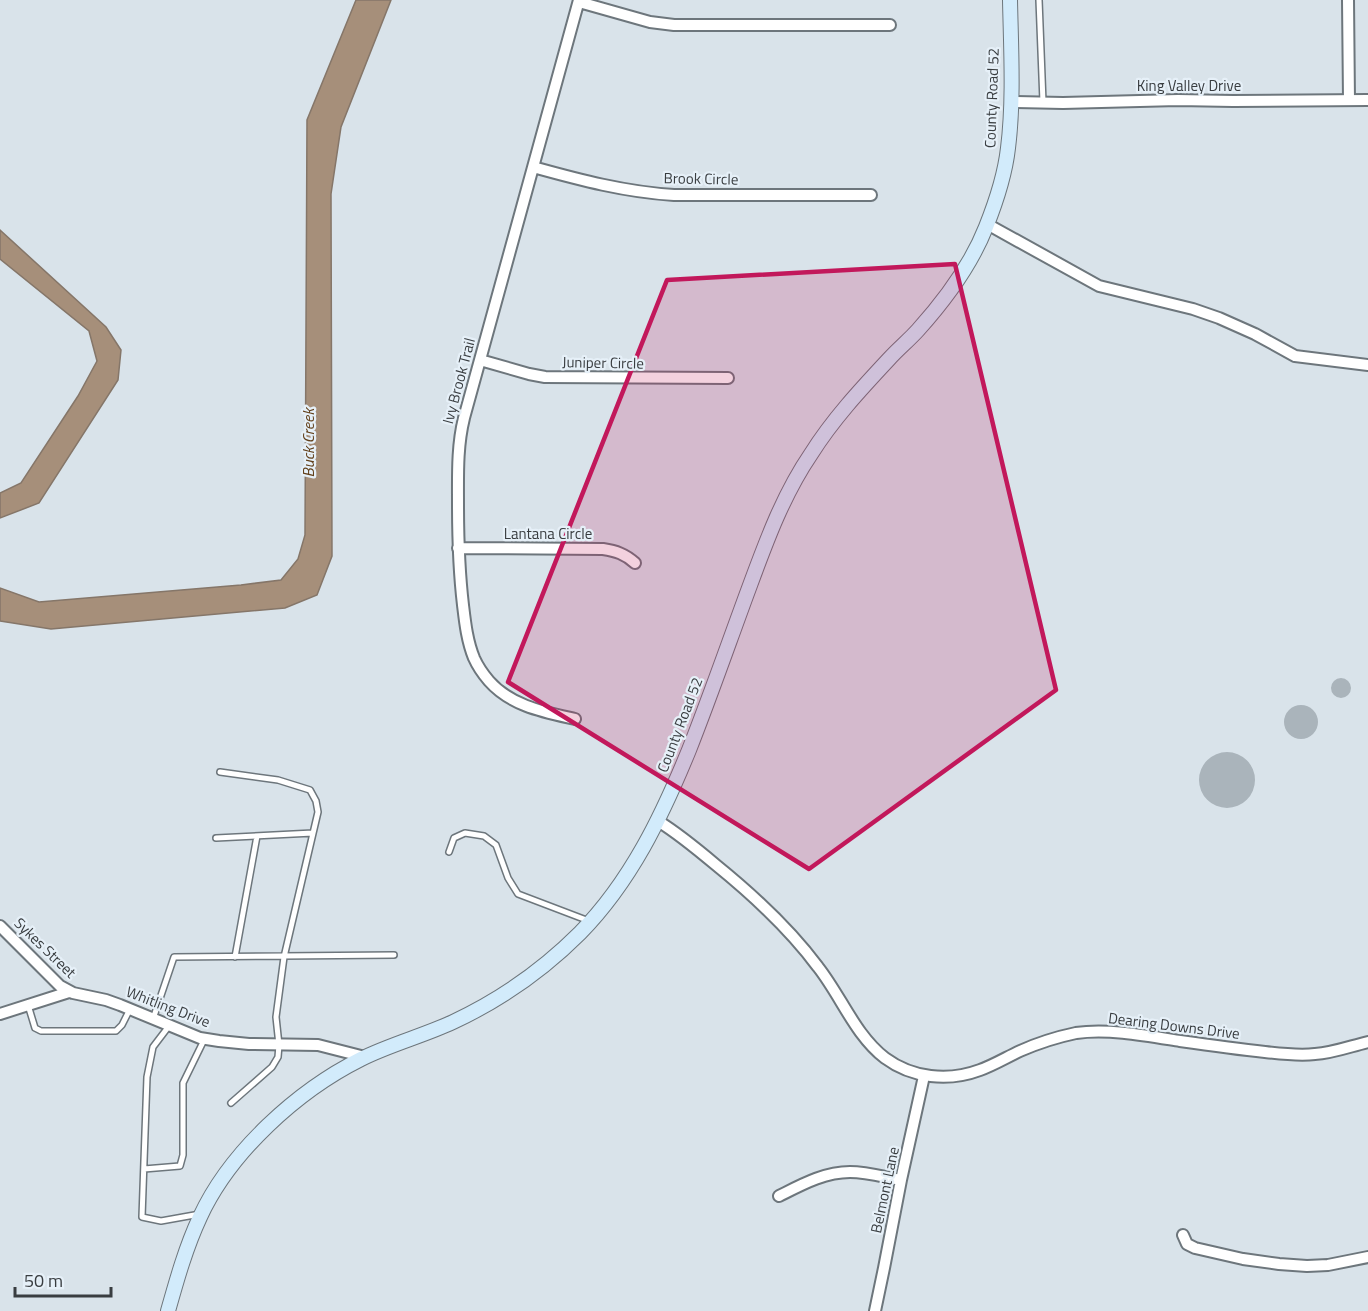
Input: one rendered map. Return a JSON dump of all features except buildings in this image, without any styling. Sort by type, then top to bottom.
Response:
[{"type":"street","name":"County Road 52","points":[[168,1311],[188,1245],[210,1197],[241,1153],[271,1123],[306,1093],[364,1057],[453,1022],[516,986],[550,961],[590,922],[628,875],[669,797],[697,730],[765,545],[789,490],[812,451],[851,400],[919,328],[951,289],[980,242],[999,188],[1008,148],[1011,102],[1010,0]]},
{"type":"street","points":[[1348,0],[1348,100]]},
{"type":"street","points":[[579,1],[650,22],[674,25],[890,25]]},
{"type":"street","name":"Ivy Brook Trail","points":[[575,719],[529,708],[514,701],[502,693],[480,670],[470,646],[466,625],[458,548],[458,472],[461,431],[579,1]]},
{"type":"street","name":"King Valley Drive","points":[[1011,102],[1178,99],[1368,100]]},
{"type":"street","name":"Brook Circle","points":[[533,167],[585,181],[648,193],[872,195]]},
{"type":"street","points":[[987,224],[1099,285],[1175,304],[1219,318],[1256,334],[1295,356],[1368,366]]},
{"type":"street","name":"Juniper Circle","points":[[480,360],[545,377],[728,378]]},
{"type":"street","name":"Lantana Circle","points":[[458,548],[603,549],[622,554],[635,562]]},
{"type":"street","name":"Dearing Downs Drive","points":[[658,821],[677,833],[778,920],[820,970],[868,1042],[894,1064],[924,1076],[946,1077],[972,1073],[1051,1039],[1078,1033],[1100,1032],[1148,1036],[1231,1049],[1289,1054],[1325,1053],[1368,1042]]},
{"type":"street","name":"Sykes Street","points":[[0,926],[60,986],[69,992]]},
{"type":"street","points":[[0,1014],[69,992]]},
{"type":"street","name":"Whitling Drive","points":[[69,992],[106,1000],[205,1038],[229,1042],[318,1045],[364,1057]]},
{"type":"street","name":"Belmont Lane","points":[[875,1311],[924,1076]]},
{"type":"street","points":[[779,1196],[805,1183],[837,1173],[852,1172],[901,1180]]},
{"type":"street","points":[[1183,1236],[1187,1244],[1195,1248],[1232,1257],[1279,1264],[1328,1265],[1368,1257]]},
{"type":"lane","points":[[1039,0],[1043,102]]},
{"type":"lane","points":[[220,772],[278,780],[310,790],[316,801],[318,812],[284,957],[276,1017],[278,1057],[275,1063],[231,1103]]},
{"type":"lane","points":[[449,852],[454,838],[465,833],[484,836],[496,844],[508,878],[518,894],[590,922]]},
{"type":"lane","points":[[216,838],[313,834]]},
{"type":"lane","points":[[234,957],[257,836]]},
{"type":"lane","points":[[153,1019],[174,957],[394,956]]},
{"type":"lane","points":[[28,1005],[35,1028],[41,1031],[116,1031],[122,1025],[130,1009]]},
{"type":"lane","points":[[169,1026],[153,1047],[147,1077],[142,1217],[161,1221],[201,1214]]},
{"type":"lane","points":[[144,1169],[180,1166],[183,1155],[183,1083],[205,1038]]},
{"type":"highlighted area","points":[[955,264],[1056,690],[809,869],[508,682],[667,280]]},
{"type":"water","name":"Buck Creek","points":[[356,0],[391,0],[341,127],[331,194],[332,556],[317,595],[285,608],[51,629],[0,621],[0,588],[39,602],[241,585],[281,580],[298,559],[305,535],[307,120]]},
{"type":"water","points":[[0,230],[106,327],[121,350],[118,380],[39,503],[0,518],[0,493],[21,483],[78,396],[97,361],[89,331],[0,259]]}]
